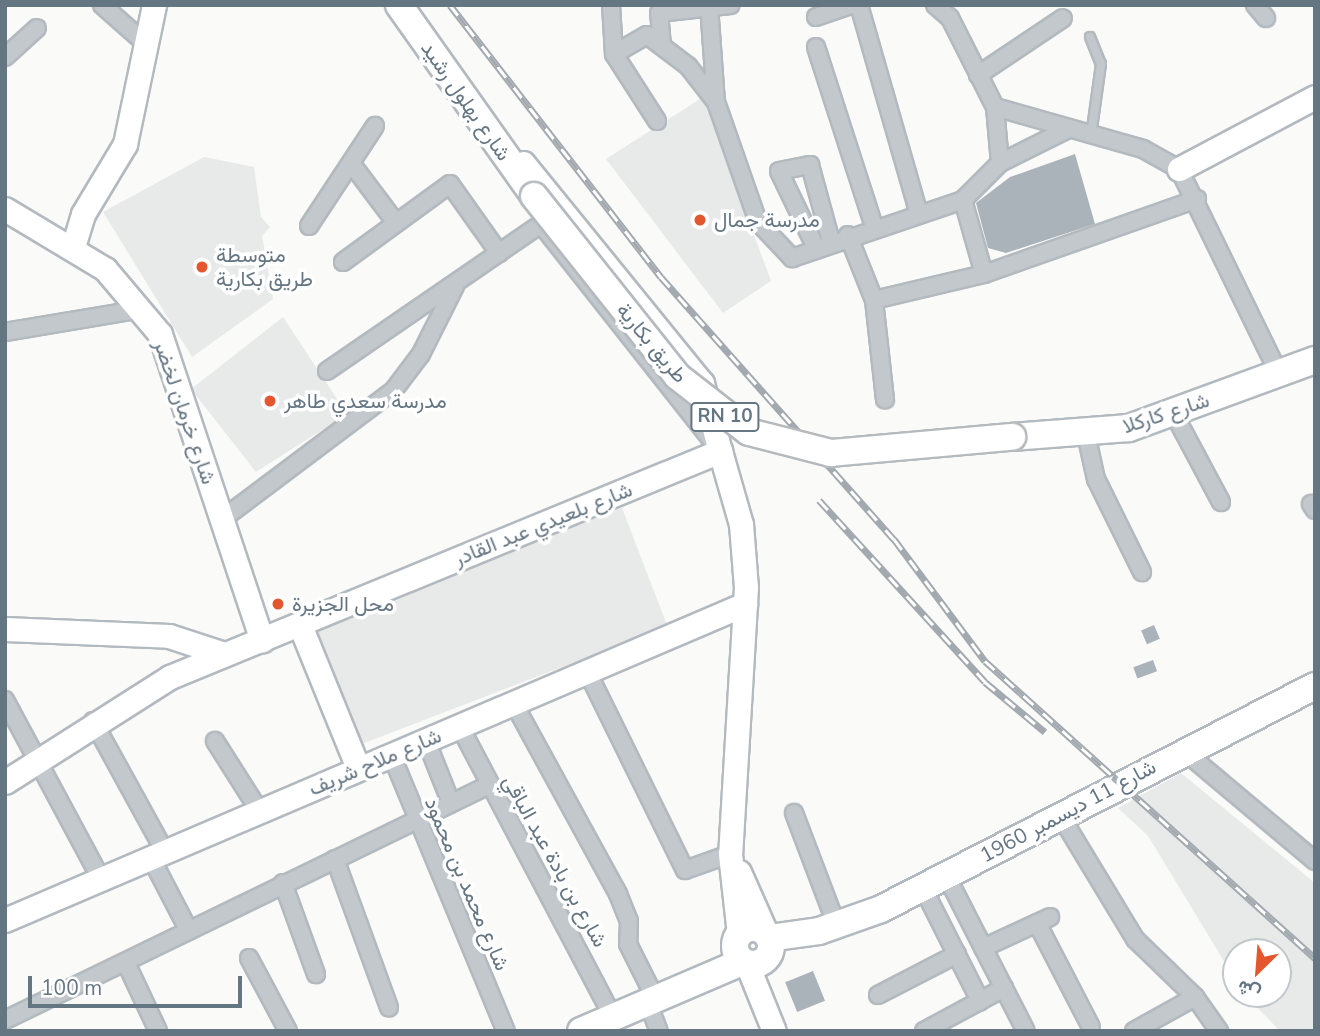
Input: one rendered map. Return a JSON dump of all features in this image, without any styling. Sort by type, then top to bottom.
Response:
[{"type":"main road","points":[[73,247],[83,214],[125,144],[154,5]]},
{"type":"main road","name":"شارع بهلول رشيد","points":[[399,5],[534,196]]},
{"type":"main road","points":[[1179,169],[1315,97]]},
{"type":"main road","points":[[481,121],[677,348],[702,383],[741,524],[745,604],[730,854],[770,1022]]},
{"type":"main road","name":"طريق بكارية","points":[[534,196],[677,376],[749,432],[831,453],[1012,437]]},
{"type":"main road","name":"شارع خرمان لخضر","points":[[5,209],[73,247],[143,309],[160,334],[262,640]]},
{"type":"main road","name":"شارع كاركلا","points":[[1012,437],[1086,434],[1174,414],[1277,370],[1314,361]]},
{"type":"main road","name":"شارع بلعيدي عبد القادر","points":[[5,782],[93,721],[224,654],[720,451]]},
{"type":"main road","name":"شارع ملاح شريف","points":[[5,920],[100,877],[260,813],[358,768],[745,604]]},
{"type":"main road","points":[[300,625],[358,768]]},
{"type":"main road","points":[[5,629],[169,636],[224,654]]},
{"type":"main road","name":"شارع 11 ديسمبر 1960","points":[[581,1031],[706,979],[754,949],[828,928],[923,888],[1184,751],[1314,688]]},
{"type":"street","points":[[102,5],[145,43]]},
{"type":"street","points":[[611,5],[614,54],[657,121]]},
{"type":"street","points":[[662,46],[659,13],[731,5]]},
{"type":"street","points":[[816,17],[851,5]]},
{"type":"street","points":[[859,5],[919,214]]},
{"type":"street","points":[[935,5],[950,18],[995,107],[1000,163]]},
{"type":"street","points":[[1255,5],[1266,18]]},
{"type":"street","points":[[710,6],[716,102],[758,222],[792,258],[848,235],[963,200],[1000,163],[1066,130]]},
{"type":"street","points":[[978,75],[1063,18]]},
{"type":"street","points":[[5,57],[37,29]]},
{"type":"street","points":[[614,54],[647,34],[688,66],[716,102]]},
{"type":"street","points":[[816,47],[874,228]]},
{"type":"street","points":[[995,107],[1066,130],[1143,149],[1179,169],[1197,199],[1277,370]]},
{"type":"street","points":[[309,226],[375,126]]},
{"type":"street","points":[[351,163],[396,223]]},
{"type":"street","points":[[810,165],[824,245],[779,171],[810,165]]},
{"type":"street","points":[[343,262],[450,184],[499,253]]},
{"type":"street","points":[[874,300],[985,274],[1197,199]]},
{"type":"street","points":[[963,200],[985,274]]},
{"type":"street","points":[[327,371],[541,224],[720,451]]},
{"type":"street","points":[[848,235],[874,300],[885,399]]},
{"type":"street","points":[[221,520],[393,391],[421,354],[456,284]]},
{"type":"street","points":[[5,332],[143,309]]},
{"type":"street","points":[[1174,414],[1221,502]]},
{"type":"street","points":[[1086,434],[1096,479],[1142,572]]},
{"type":"street","points":[[587,671],[685,870],[730,854]]},
{"type":"street","points":[[5,700],[34,760],[100,877]]},
{"type":"street","points":[[513,702],[618,894],[629,921],[628,944],[652,1002],[659,1031]]},
{"type":"street","points":[[93,721],[158,855],[189,931]]},
{"type":"street","name":"شارع بن بادة عبد الباقي","points":[[459,725],[613,1017]]},
{"type":"street","points":[[426,740],[451,803]]},
{"type":"street","points":[[215,741],[260,813]]},
{"type":"street","points":[[1184,751],[1315,861]]},
{"type":"street","name":"شارع محمد بن محمود","points":[[391,754],[416,821],[506,1031]]},
{"type":"street","points":[[5,1020],[127,965],[283,883],[489,785]]},
{"type":"street","points":[[794,813],[828,928]]},
{"type":"street","points":[[1060,815],[1135,939],[1195,997],[1219,1031]]},
{"type":"street","points":[[335,859],[388,1007]]},
{"type":"street","points":[[946,875],[1026,1031]]},
{"type":"street","points":[[283,883],[316,974]]},
{"type":"street","points":[[923,888],[980,1001]]},
{"type":"street","points":[[984,948],[1043,920],[1091,1027]]},
{"type":"street","points":[[877,995],[957,954]]},
{"type":"street","points":[[249,958],[288,1031]]},
{"type":"street","points":[[127,965],[158,1031]]},
{"type":"street","points":[[924,1031],[1004,988]]},
{"type":"street","points":[[1134,1031],[1195,997]]},
{"type":"lane","points":[[1090,37],[1101,64],[1091,136]]},
{"type":"shaded area","name":"مدرسة جمال","points":[[703,97],[771,281],[723,313],[606,159]]},
{"type":"shaded area","name":"متوسطة طريق بكارية","points":[[204,157],[254,167],[261,217],[270,227],[262,236],[273,299],[192,357],[103,212]]},
{"type":"shaded area","name":"مدرسة سعدي طاهر","points":[[283,317],[347,414],[256,472],[191,389]]},
{"type":"shaded area","points":[[622,508],[668,627],[358,745],[313,627]]},
{"type":"shaded area","points":[[1181,773],[1315,883],[1315,1031],[1280,1031],[1258,1008],[1292,1008],[1292,938],[1222,938],[1222,958],[1148,836],[1118,808]]},
{"type":"building","points":[[1075,154],[1095,224],[1006,253],[988,248],[976,203],[1010,177]]},
{"type":"building","points":[[1154,625],[1160,639],[1147,644],[1141,630]]},
{"type":"building","points":[[1153,660],[1157,671],[1137,678],[1133,667]]},
{"type":"building","points":[[813,971],[825,1001],[797,1012],[785,982]]},
{"type":"railway","points":[[450,5],[661,277],[894,539],[985,661],[1315,958]]},
{"type":"railway","points":[[819,500],[985,682],[1045,732]]},
{"type":"place","name":"مدرسة جمال","points":[[700,220]]},
{"type":"place","name":"متوسطة طريق بكارية","points":[[202,267]]},
{"type":"place","name":"مدرسة سعدي طاهر","points":[[270,401]]},
{"type":"place","name":"محل الجزيرة","points":[[278,604]]}]
